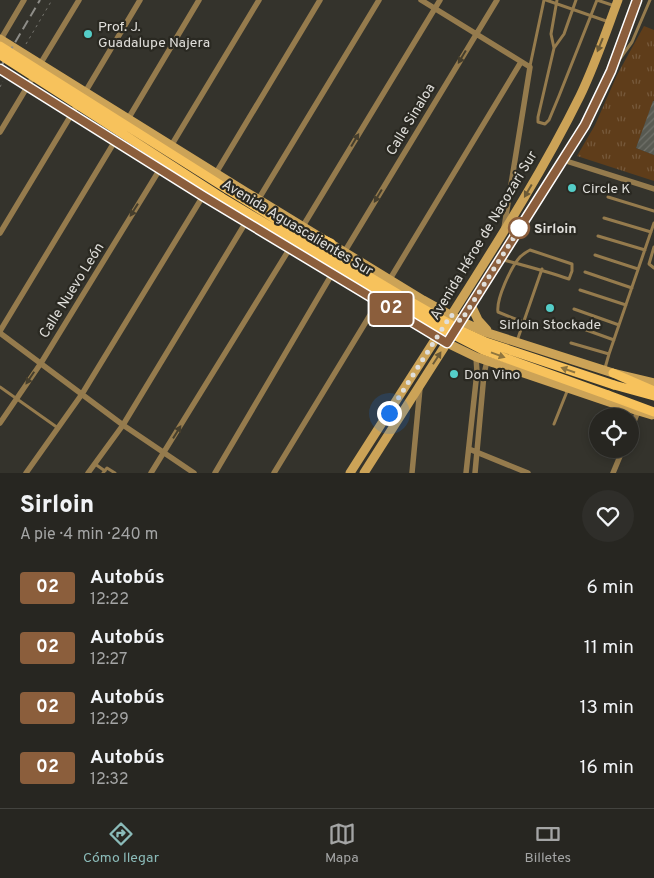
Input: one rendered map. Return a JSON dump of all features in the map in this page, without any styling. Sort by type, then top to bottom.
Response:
[{"type":"main road","name":"Avenida Aguascalientes Sur","points":[[0,41],[227,189],[283,230]]},
{"type":"main road","name":"Avenida Aguascalientes Sur","points":[[0,55],[221,197],[339,258],[415,304],[486,342],[614,385],[654,396]]},
{"type":"main road","points":[[309,260],[287,243],[283,230],[299,229],[331,243]]},
{"type":"main road","name":"Avenida Aguascalientes Sur","points":[[339,258],[427,321],[483,350],[608,395],[654,414]]},
{"type":"main road","points":[[609,371],[654,391]]},
{"type":"street","points":[[0,41],[24,0]]},
{"type":"street","points":[[0,132],[79,0]]},
{"type":"street","points":[[0,233],[140,0]]},
{"type":"street","points":[[128,119],[199,0]]},
{"type":"street","points":[[172,146],[259,0]]},
{"type":"street","points":[[216,173],[320,0]]},
{"type":"street","points":[[258,200],[380,0]]},
{"type":"street","points":[[421,0],[530,67],[502,235]]},
{"type":"street","points":[[303,226],[440,0]]},
{"type":"street","name":"Calle Sinaloa","points":[[339,258],[496,0]]},
{"type":"street","name":"Avenida Héroe de Nacozari Sur","points":[[364,473],[585,125],[611,71],[637,0]]},
{"type":"street","name":"Avenida Héroe de Nacozari Sur","points":[[350,473],[502,235],[556,141],[581,94],[617,3]]},
{"type":"street","name":"Avenida Aguascalientes Sur","points":[[0,41],[21,52],[258,200],[331,243],[339,258],[390,279],[461,321],[486,332],[609,371],[654,383]]},
{"type":"street","points":[[390,279],[521,62]]},
{"type":"street","name":"Avenida Aguascalientes Sur","points":[[0,69],[203,196],[447,343],[487,361],[629,408]]},
{"type":"street","points":[[115,140],[0,332],[123,425],[194,473]]},
{"type":"street","points":[[563,160],[654,189]]},
{"type":"street","name":"Calle Nuevo León","points":[[0,423],[41,363],[160,168]]},
{"type":"street","points":[[26,473],[77,402],[203,196]]},
{"type":"street","points":[[88,473],[123,425],[246,222]]},
{"type":"street","points":[[152,473],[290,248]]},
{"type":"street","points":[[215,473],[332,274]]},
{"type":"street","points":[[274,473],[378,302]]},
{"type":"street","points":[[471,305],[481,324],[499,336]]},
{"type":"street","points":[[425,330],[435,327],[440,320],[440,312],[435,306]]},
{"type":"street","points":[[466,473],[477,372],[476,357],[472,351],[471,344],[474,336],[479,332],[486,332]]},
{"type":"street","points":[[475,473],[484,374],[487,361]]},
{"type":"street","points":[[412,473],[420,384]]},
{"type":"street","name":"Avenida Aguascalientes Sur","points":[[639,411],[654,414]]},
{"type":"street","points":[[468,449],[528,473]]},
{"type":"street","points":[[613,473],[619,458]]},
{"type":"lane","points":[[530,67],[542,6],[545,0],[557,2],[610,22]]},
{"type":"lane","points":[[576,0],[564,34],[554,48],[538,117],[538,122],[545,124],[549,120],[560,96],[597,0],[617,3]]},
{"type":"lane","points":[[611,71],[632,42],[650,0]]},
{"type":"lane","points":[[554,48],[551,34],[557,2]]},
{"type":"lane","points":[[608,197],[654,211]]},
{"type":"lane","points":[[604,218],[651,232]]},
{"type":"lane","points":[[609,371],[609,354],[654,223]]},
{"type":"lane","points":[[598,236],[645,250]]},
{"type":"lane","points":[[654,248],[649,264],[654,268]]},
{"type":"lane","points":[[500,259],[516,263],[542,269],[569,279],[572,264],[530,250],[521,255],[516,263],[497,306],[498,312],[523,322]]},
{"type":"lane","points":[[595,255],[638,269]]},
{"type":"lane","points":[[517,342],[542,269]]},
{"type":"lane","points":[[585,272],[632,288]]},
{"type":"lane","points":[[580,290],[626,305]]},
{"type":"lane","points":[[574,309],[619,325]]},
{"type":"lane","points":[[567,323],[614,340]]},
{"type":"lane","points":[[570,343],[609,354]]},
{"type":"lane","points":[[0,387],[58,428]]},
{"type":"lane","points":[[554,424],[569,388]]},
{"type":"lane","points":[[95,464],[104,472],[108,468],[115,473]]},
{"type":"path","points":[[21,52],[52,0]]},
{"type":"green space","points":[[644,26],[654,30],[654,100],[636,148],[654,155],[654,181],[577,156],[595,125],[617,75]]},
{"type":"building","points":[[654,101],[654,155],[636,148]]},
{"type":"railway","points":[[0,68],[40,0]]},
{"type":"bus line","name":"02","points":[[0,69],[203,196],[447,343],[585,125],[611,71],[637,0]]},
{"type":"place","name":"Prof. J. Guadalupe Najera","points":[[88,34]]},
{"type":"place","name":"Circle K","points":[[572,188]]},
{"type":"place","name":"Sirloin","points":[[519,228]]},
{"type":"place","name":"Sirloin Stockade","points":[[550,308]]},
{"type":"place","name":"Don Vino","points":[[454,374]]},
{"type":"route","points":[[389,413],[451,315],[461,321],[521,226],[519,228]]}]
